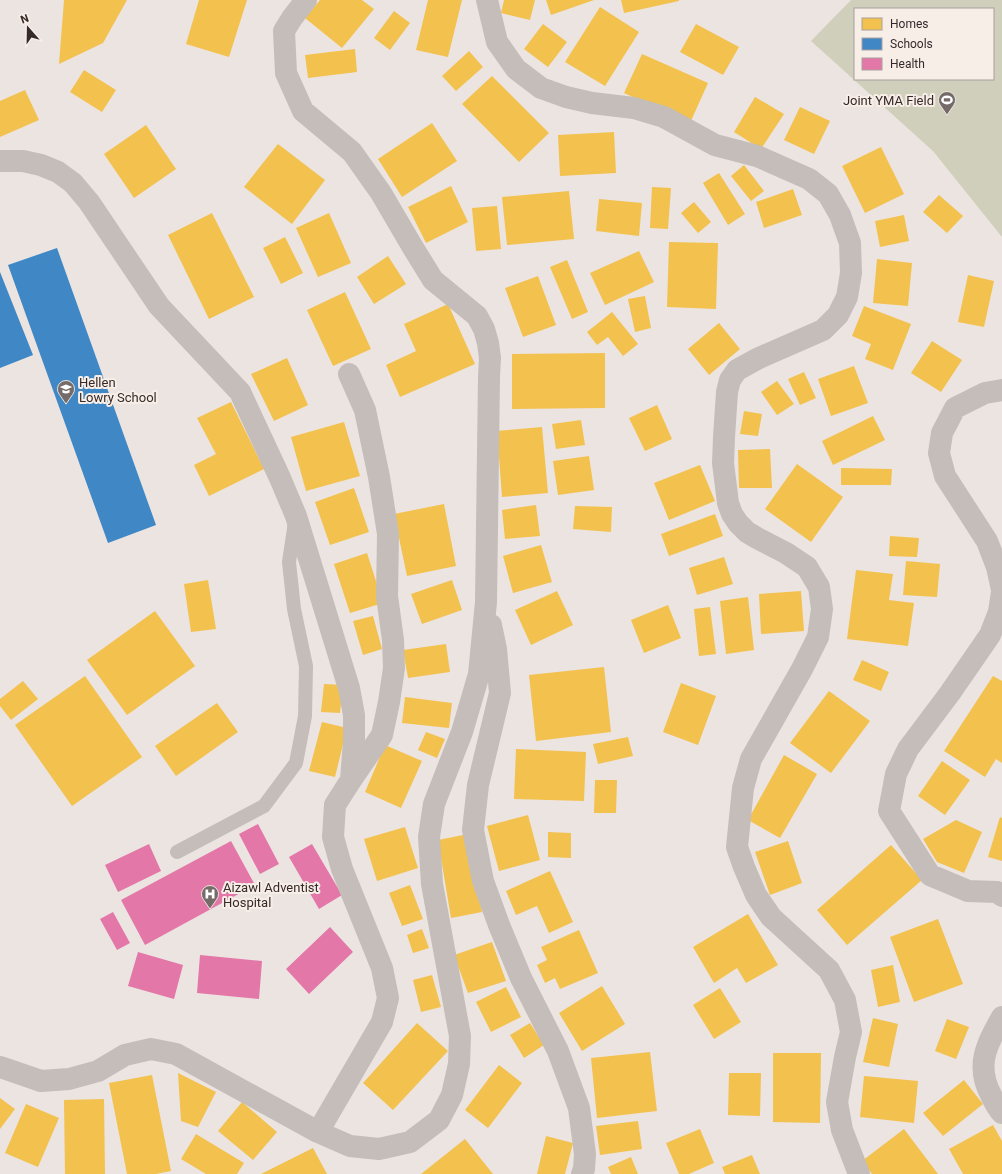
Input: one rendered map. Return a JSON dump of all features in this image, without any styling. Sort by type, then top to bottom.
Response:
[{"type":"street","points":[[0,1066],[41,1081],[69,1079],[98,1071],[126,1055],[151,1049],[176,1054],[318,1132],[350,1146],[379,1149],[410,1142],[439,1120],[452,1095],[459,1064],[460,1036],[432,884],[429,837],[434,804],[462,732],[479,674],[486,602],[490,358],[488,343],[484,329],[477,316],[433,280],[381,193],[352,152],[304,111],[286,73],[284,31],[306,0]]},
{"type":"street","points":[[487,0],[497,42],[516,70],[541,88],[566,97],[592,103],[634,108],[664,117],[715,145],[757,156],[809,179],[828,194],[840,215],[850,243],[851,272],[847,297],[838,316],[823,330],[759,358],[736,370],[730,380],[727,392],[723,463],[728,503],[738,524],[747,532],[807,567],[819,587],[822,609],[818,637],[802,670],[751,759],[743,788],[737,847],[756,895],[771,917],[830,970],[845,1000],[851,1032],[837,1102],[842,1130],[859,1174]]},
{"type":"street","points":[[0,161],[23,162],[41,165],[58,172],[73,183],[85,198],[159,306],[240,392],[296,516],[349,688],[354,715],[351,780]]},
{"type":"street","points":[[318,1132],[382,1022],[388,998],[382,968],[342,870],[333,837],[335,805],[382,735],[394,668],[393,640],[387,596],[388,534],[379,477],[365,410],[349,374]]},
{"type":"street","points":[[1002,390],[985,393],[956,408],[942,433],[939,453],[945,476],[987,541],[1002,591],[999,612],[990,635],[950,693],[908,749],[896,774],[889,811],[930,875],[968,891],[997,892],[1002,896]]},
{"type":"street","points":[[486,602],[496,650],[500,693],[478,785],[473,830],[482,881],[521,978],[558,1051],[579,1108],[585,1154],[584,1172]]},
{"type":"street","points":[[1002,1017],[995,1028],[984,1055],[982,1070],[988,1089],[998,1109],[1002,1113]]},
{"type":"lane","points":[[177,852],[264,806],[296,763],[305,716],[306,666],[294,609],[289,562],[296,516]]},
{"type":"green space","name":"Joint YMA Field","points":[[851,0],[1002,0],[1002,237],[933,151],[854,80],[994,80],[994,8],[854,8],[854,80],[811,41]]},
{"type":"building: Homes","points":[[64,0],[127,0],[103,43],[59,64]]},
{"type":"building: Homes","points":[[199,0],[247,0],[229,57],[186,44]]},
{"type":"building: Homes","points":[[320,0],[362,0],[374,9],[342,48],[305,18]]},
{"type":"building: Homes","points":[[428,0],[462,0],[448,57],[416,50]]},
{"type":"building: Homes","points":[[504,0],[535,0],[530,20],[501,13]]},
{"type":"building: Homes","points":[[546,0],[594,0],[551,15]]},
{"type":"building: Homes","points":[[621,0],[679,0],[679,1],[624,13]]},
{"type":"building: Homes","points":[[600,7],[639,32],[605,86],[565,62]]},
{"type":"building: Homes","points":[[394,11],[410,23],[390,50],[374,38]]},
{"type":"building: Homes","points":[[543,24],[567,42],[548,67],[524,49]]},
{"type":"building: Homes","points":[[696,24],[739,47],[723,75],[680,52]]},
{"type":"building: Homes","points":[[355,49],[357,72],[308,78],[305,55]]},
{"type":"building: Homes","points":[[469,51],[483,67],[456,91],[442,76]]},
{"type":"building: Homes","points":[[642,54],[708,83],[690,123],[624,93]]},
{"type":"building: Homes","points":[[84,70],[116,90],[102,112],[70,92]]},
{"type":"building: Homes","points":[[492,76],[549,133],[519,162],[462,104]]},
{"type":"building: Homes","points":[[25,90],[39,120],[0,137],[0,101]]},
{"type":"building: Homes","points":[[755,97],[784,114],[761,149],[734,132]]},
{"type":"building: Homes","points":[[800,107],[830,121],[814,154],[784,140]]},
{"type":"building: Homes","points":[[432,123],[457,161],[402,197],[378,159]]},
{"type":"building: Homes","points":[[146,125],[176,169],[134,198],[104,154]]},
{"type":"building: Homes","points":[[614,132],[616,173],[560,176],[558,135]]},
{"type":"building: Homes","points":[[278,144],[325,180],[292,224],[244,187]]},
{"type":"building: Homes","points":[[881,147],[904,194],[865,213],[842,166]]},
{"type":"building: Homes","points":[[744,165],[764,191],[751,201],[731,176]]},
{"type":"building: Homes","points":[[719,173],[745,214],[728,225],[703,183]]},
{"type":"building: Homes","points":[[451,186],[468,222],[426,243],[408,207]]},
{"type":"building: Homes","points":[[652,187],[671,188],[668,229],[650,228]]},
{"type":"building: Homes","points":[[793,189],[802,215],[764,228],[756,202]]},
{"type":"building: Homes","points":[[569,191],[574,239],[507,245],[502,197]]},
{"type":"building: Homes","points":[[939,195],[963,216],[947,233],[923,212]]},
{"type":"building: Homes","points":[[599,199],[642,203],[639,236],[596,231]]},
{"type":"building: Homes","points":[[694,202],[711,222],[698,233],[681,213]]},
{"type":"building: Homes","points":[[497,206],[501,249],[476,251],[472,208]]},
{"type":"building: Homes","points":[[212,213],[254,297],[209,319],[168,235]]},
{"type":"building: Homes","points":[[329,213],[351,263],[318,277],[296,228]]},
{"type":"building: Homes","points":[[904,215],[909,241],[880,247],[875,221]]},
{"type":"building: Homes","points":[[285,237],[303,273],[281,284],[263,248]]},
{"type":"building: Homes","points":[[669,242],[718,243],[716,309],[667,307]]},
{"type":"building: Homes","points":[[639,251],[654,282],[605,305],[590,273]]},
{"type":"building: Homes","points":[[388,256],[406,284],[374,304],[357,277]]},
{"type":"building: Homes","points":[[877,259],[912,263],[908,306],[873,303]]},
{"type":"building: Homes","points":[[567,260],[588,312],[572,319],[550,267]]},
{"type":"building: Homes","points":[[968,275],[994,281],[984,327],[958,322]]},
{"type":"building: Homes","points":[[538,276],[556,325],[523,337],[505,288]]},
{"type":"building: Homes","points":[[345,292],[371,349],[333,366],[307,310]]},
{"type":"building: Homes","points":[[645,296],[651,328],[635,332],[628,299]]},
{"type":"building: Homes","points":[[448,304],[475,364],[400,397],[386,365],[416,351],[404,324]]},
{"type":"building: Homes","points":[[864,306],[911,324],[893,370],[865,359],[871,344],[852,336]]},
{"type":"building: Homes","points":[[612,312],[638,344],[623,356],[608,337],[597,345],[587,332]]},
{"type":"building: Homes","points":[[719,323],[740,349],[709,375],[688,349]]},
{"type":"building: Homes","points":[[932,341],[962,360],[941,392],[911,373]]},
{"type":"building: Homes","points":[[605,353],[605,408],[512,409],[512,354]]},
{"type":"building: Homes","points":[[287,358],[308,405],[274,421],[251,374]]},
{"type":"building: Homes","points":[[854,366],[868,403],[831,416],[818,379]]},
{"type":"building: Homes","points":[[804,372],[816,398],[800,405],[788,379]]},
{"type":"building: Homes","points":[[777,381],[794,404],[777,415],[761,392]]},
{"type":"building: Homes","points":[[231,402],[264,469],[209,496],[194,465],[216,454],[197,418]]},
{"type":"building: Homes","points":[[657,405],[672,439],[645,451],[629,418]]},
{"type":"building: Homes","points":[[744,411],[762,414],[758,436],[740,434]]},
{"type":"building: Homes","points":[[873,416],[885,440],[833,465],[822,441]]},
{"type":"building: Homes","points":[[581,420],[585,445],[556,449],[552,424]]},
{"type":"building: Homes","points":[[344,422],[360,476],[306,491],[291,437]]},
{"type":"building: Homes","points":[[542,427],[548,493],[502,497],[497,431]]},
{"type":"building: Homes","points":[[770,449],[772,488],[739,488],[738,450]]},
{"type":"building: Homes","points":[[589,456],[594,490],[558,495],[553,461]]},
{"type":"building: Homes","points":[[797,464],[843,497],[811,542],[765,509]]},
{"type":"building: Homes","points":[[700,465],[715,501],[669,520],[654,483]]},
{"type":"building: Homes","points":[[841,468],[892,469],[891,485],[841,485]]},
{"type":"building: Homes","points":[[354,488],[369,532],[330,545],[315,502]]},
{"type":"building: Homes","points":[[444,504],[456,566],[407,576],[394,514]]},
{"type":"building: Homes","points":[[536,505],[540,536],[505,539],[502,510]]},
{"type":"building: Homes","points":[[575,506],[612,507],[611,532],[573,529]]},
{"type":"building: Homes","points":[[715,514],[723,536],[669,556],[661,534]]},
{"type":"building: Homes","points":[[890,536],[919,538],[917,557],[889,556]]},
{"type":"building: Homes","points":[[541,545],[552,582],[513,593],[503,556]]},
{"type":"building: Homes","points":[[367,553],[383,603],[350,613],[334,564]]},
{"type":"building: Homes","points":[[724,557],[733,584],[697,595],[689,568]]},
{"type":"building: Homes","points":[[906,561],[940,564],[937,597],[903,595]]},
{"type":"building: Homes","points":[[856,570],[893,574],[889,600],[914,603],[908,646],[847,639]]},
{"type":"building: Homes","points":[[208,580],[216,629],[191,632],[184,584]]},
{"type":"building: Homes","points":[[452,580],[462,610],[422,624],[411,594]]},
{"type":"building: Homes","points":[[557,591],[573,625],[531,645],[515,610]]},
{"type":"building: Homes","points":[[801,591],[804,631],[761,634],[759,594]]},
{"type":"building: Homes","points":[[748,597],[754,650],[726,654],[720,601]]},
{"type":"building: Homes","points":[[668,605],[681,638],[644,653],[631,620]]},
{"type":"building: Homes","points":[[710,607],[716,654],[699,656],[694,609]]},
{"type":"building: Homes","points":[[155,611],[195,666],[127,715],[87,660]]},
{"type":"building: Homes","points":[[373,616],[382,649],[363,655],[353,621]]},
{"type":"building: Homes","points":[[446,644],[450,672],[408,678],[403,650]]},
{"type":"building: Homes","points":[[862,660],[889,672],[881,691],[853,680]]},
{"type":"building: Homes","points":[[604,667],[611,732],[536,741],[529,675]]},
{"type":"building: Homes","points":[[85,676],[142,757],[72,806],[15,725]]},
{"type":"building: Homes","points":[[993,676],[1002,681],[1002,763],[996,759],[985,777],[944,751]]},
{"type":"building: Homes","points":[[23,681],[38,699],[11,720],[0,706],[0,699]]},
{"type":"building: Homes","points":[[681,683],[716,696],[698,745],[663,732]]},
{"type":"building: Homes","points":[[324,684],[343,685],[340,713],[321,712]]},
{"type":"building: Homes","points":[[829,691],[870,721],[831,773],[790,743]]},
{"type":"building: Homes","points":[[405,697],[452,703],[449,728],[402,723]]},
{"type":"building: Homes","points":[[217,703],[238,732],[176,776],[155,746]]},
{"type":"building: Homes","points":[[322,722],[347,728],[335,777],[309,771]]},
{"type":"building: Homes","points":[[426,732],[445,739],[437,758],[418,750]]},
{"type":"building: Homes","points":[[628,737],[633,756],[598,764],[593,744]]},
{"type":"building: Homes","points":[[385,745],[422,761],[401,808],[365,792]]},
{"type":"building: Homes","points":[[516,749],[586,752],[584,801],[514,799]]},
{"type":"building: Homes","points":[[784,755],[817,774],[780,838],[748,820]]},
{"type":"building: Homes","points":[[942,761],[970,780],[945,815],[918,796]]},
{"type":"building: Homes","points":[[595,780],[617,780],[616,813],[594,813]]},
{"type":"building: Homes","points":[[528,815],[540,860],[499,871],[487,826]]},
{"type":"building: Homes","points":[[1000,817],[1002,818],[1002,861],[988,857]]},
{"type":"building: Homes","points":[[956,820],[982,832],[964,873],[937,862],[923,839]]},
{"type":"building: Homes","points":[[405,827],[418,868],[377,881],[364,839]]},
{"type":"building: Homes","points":[[548,832],[571,833],[571,858],[548,857]]},
{"type":"building: Homes","points":[[468,834],[482,912],[451,918],[438,840]]},
{"type":"building: Homes","points":[[788,841],[802,883],[770,895],[755,852]]},
{"type":"building: Homes","points":[[891,845],[922,880],[847,945],[817,910]]},
{"type":"building: Homes","points":[[550,871],[573,922],[549,933],[537,906],[516,915],[506,891]]},
{"type":"building: Homes","points":[[410,885],[423,919],[402,926],[389,893]]},
{"type":"building: Homes","points":[[748,914],[778,965],[746,983],[737,968],[714,983],[693,947]]},
{"type":"building: Homes","points":[[938,919],[963,984],[914,1002],[890,937]]},
{"type":"building: Homes","points":[[422,929],[429,948],[413,953],[407,935]]},
{"type":"building: Homes","points":[[579,930],[598,973],[560,989],[555,978],[545,983],[537,965],[547,960],[541,947]]},
{"type":"building: Homes","points":[[492,942],[506,981],[468,993],[454,955]]},
{"type":"building: Homes","points":[[893,965],[900,1002],[878,1007],[871,970]]},
{"type":"building: Homes","points":[[432,975],[441,1007],[421,1012],[413,980]]},
{"type":"building: Homes","points":[[602,986],[625,1024],[582,1051],[559,1013]]},
{"type":"building: Homes","points":[[506,987],[521,1017],[491,1032],[476,1002]]},
{"type":"building: Homes","points":[[720,988],[741,1022],[714,1039],[693,1005]]},
{"type":"building: Homes","points":[[873,1018],[898,1024],[889,1067],[863,1062]]},
{"type":"building: Homes","points":[[947,1019],[969,1027],[956,1059],[935,1051]]},
{"type":"building: Homes","points":[[417,1023],[448,1051],[393,1110],[363,1083]]},
{"type":"building: Homes","points":[[530,1023],[544,1045],[524,1058],[510,1035]]},
{"type":"building: Homes","points":[[650,1052],[657,1111],[597,1118],[591,1058]]},
{"type":"building: Homes","points":[[773,1053],[821,1053],[820,1123],[773,1122]]},
{"type":"building: Homes","points":[[499,1065],[522,1083],[488,1128],[465,1110]]},
{"type":"building: Homes","points":[[178,1073],[216,1092],[198,1127],[181,1121]]},
{"type":"building: Homes","points":[[729,1073],[761,1073],[760,1116],[728,1115]]},
{"type":"building: Homes","points":[[152,1075],[171,1171],[156,1174],[127,1174],[109,1083]]},
{"type":"building: Homes","points":[[864,1076],[918,1081],[914,1123],[860,1117]]},
{"type":"building: Homes","points":[[964,1080],[983,1104],[943,1136],[923,1113]]},
{"type":"building: Homes","points":[[0,1098],[15,1109],[0,1129]]},
{"type":"building: Homes","points":[[104,1099],[105,1174],[65,1174],[64,1100]]},
{"type":"building: Homes","points":[[242,1102],[277,1132],[253,1160],[218,1131]]},
{"type":"building: Homes","points":[[26,1104],[59,1118],[38,1167],[5,1153]]},
{"type":"building: Homes","points":[[638,1121],[642,1149],[600,1155],[596,1126]]},
{"type":"building: Homes","points":[[993,1125],[1002,1141],[1002,1174],[963,1174],[949,1149]]},
{"type":"building: Homes","points":[[700,1129],[714,1163],[689,1174],[679,1174],[666,1143]]},
{"type":"building: Homes","points":[[904,1129],[938,1174],[872,1174],[862,1161]]},
{"type":"building: Homes","points":[[196,1134],[244,1163],[237,1174],[206,1174],[181,1159]]},
{"type":"building: Homes","points":[[546,1136],[573,1143],[565,1174],[537,1174]]},
{"type":"building: Homes","points":[[465,1139],[493,1174],[421,1174]]},
{"type":"building: Homes","points":[[313,1148],[327,1174],[261,1174]]},
{"type":"building: Homes","points":[[752,1155],[760,1174],[725,1174],[722,1167]]},
{"type":"building: Homes","points":[[631,1157],[638,1174],[611,1174],[608,1167]]},
{"type":"building: Schools","points":[[57,248],[156,525],[108,543],[8,265]]},
{"type":"building: Schools","points":[[0,272],[33,355],[0,368]]},
{"type":"building: Health","points":[[258,824],[279,864],[260,874],[239,834]]},
{"type":"building: Health","points":[[231,841],[255,885],[145,945],[121,900]]},
{"type":"building: Health","points":[[149,844],[161,871],[118,892],[105,865]]},
{"type":"building: Health","points":[[312,844],[342,895],[319,909],[289,857]]},
{"type":"building: Health","points":[[113,912],[130,943],[117,950],[100,919]]},
{"type":"building: Health","points":[[330,927],[353,952],[309,994],[286,969]]},
{"type":"building: Health","points":[[138,952],[183,965],[174,999],[128,986]]},
{"type":"building: Health","points":[[200,955],[262,961],[259,999],[197,993]]},
{"type":"place","name":"Joint YMA Field","points":[[947,115]]},
{"type":"place","name":"Hellen Lowry School","points":[[66,404]]},
{"type":"place","name":"Aizawl Adventist Hospital","points":[[210,909]]}]
